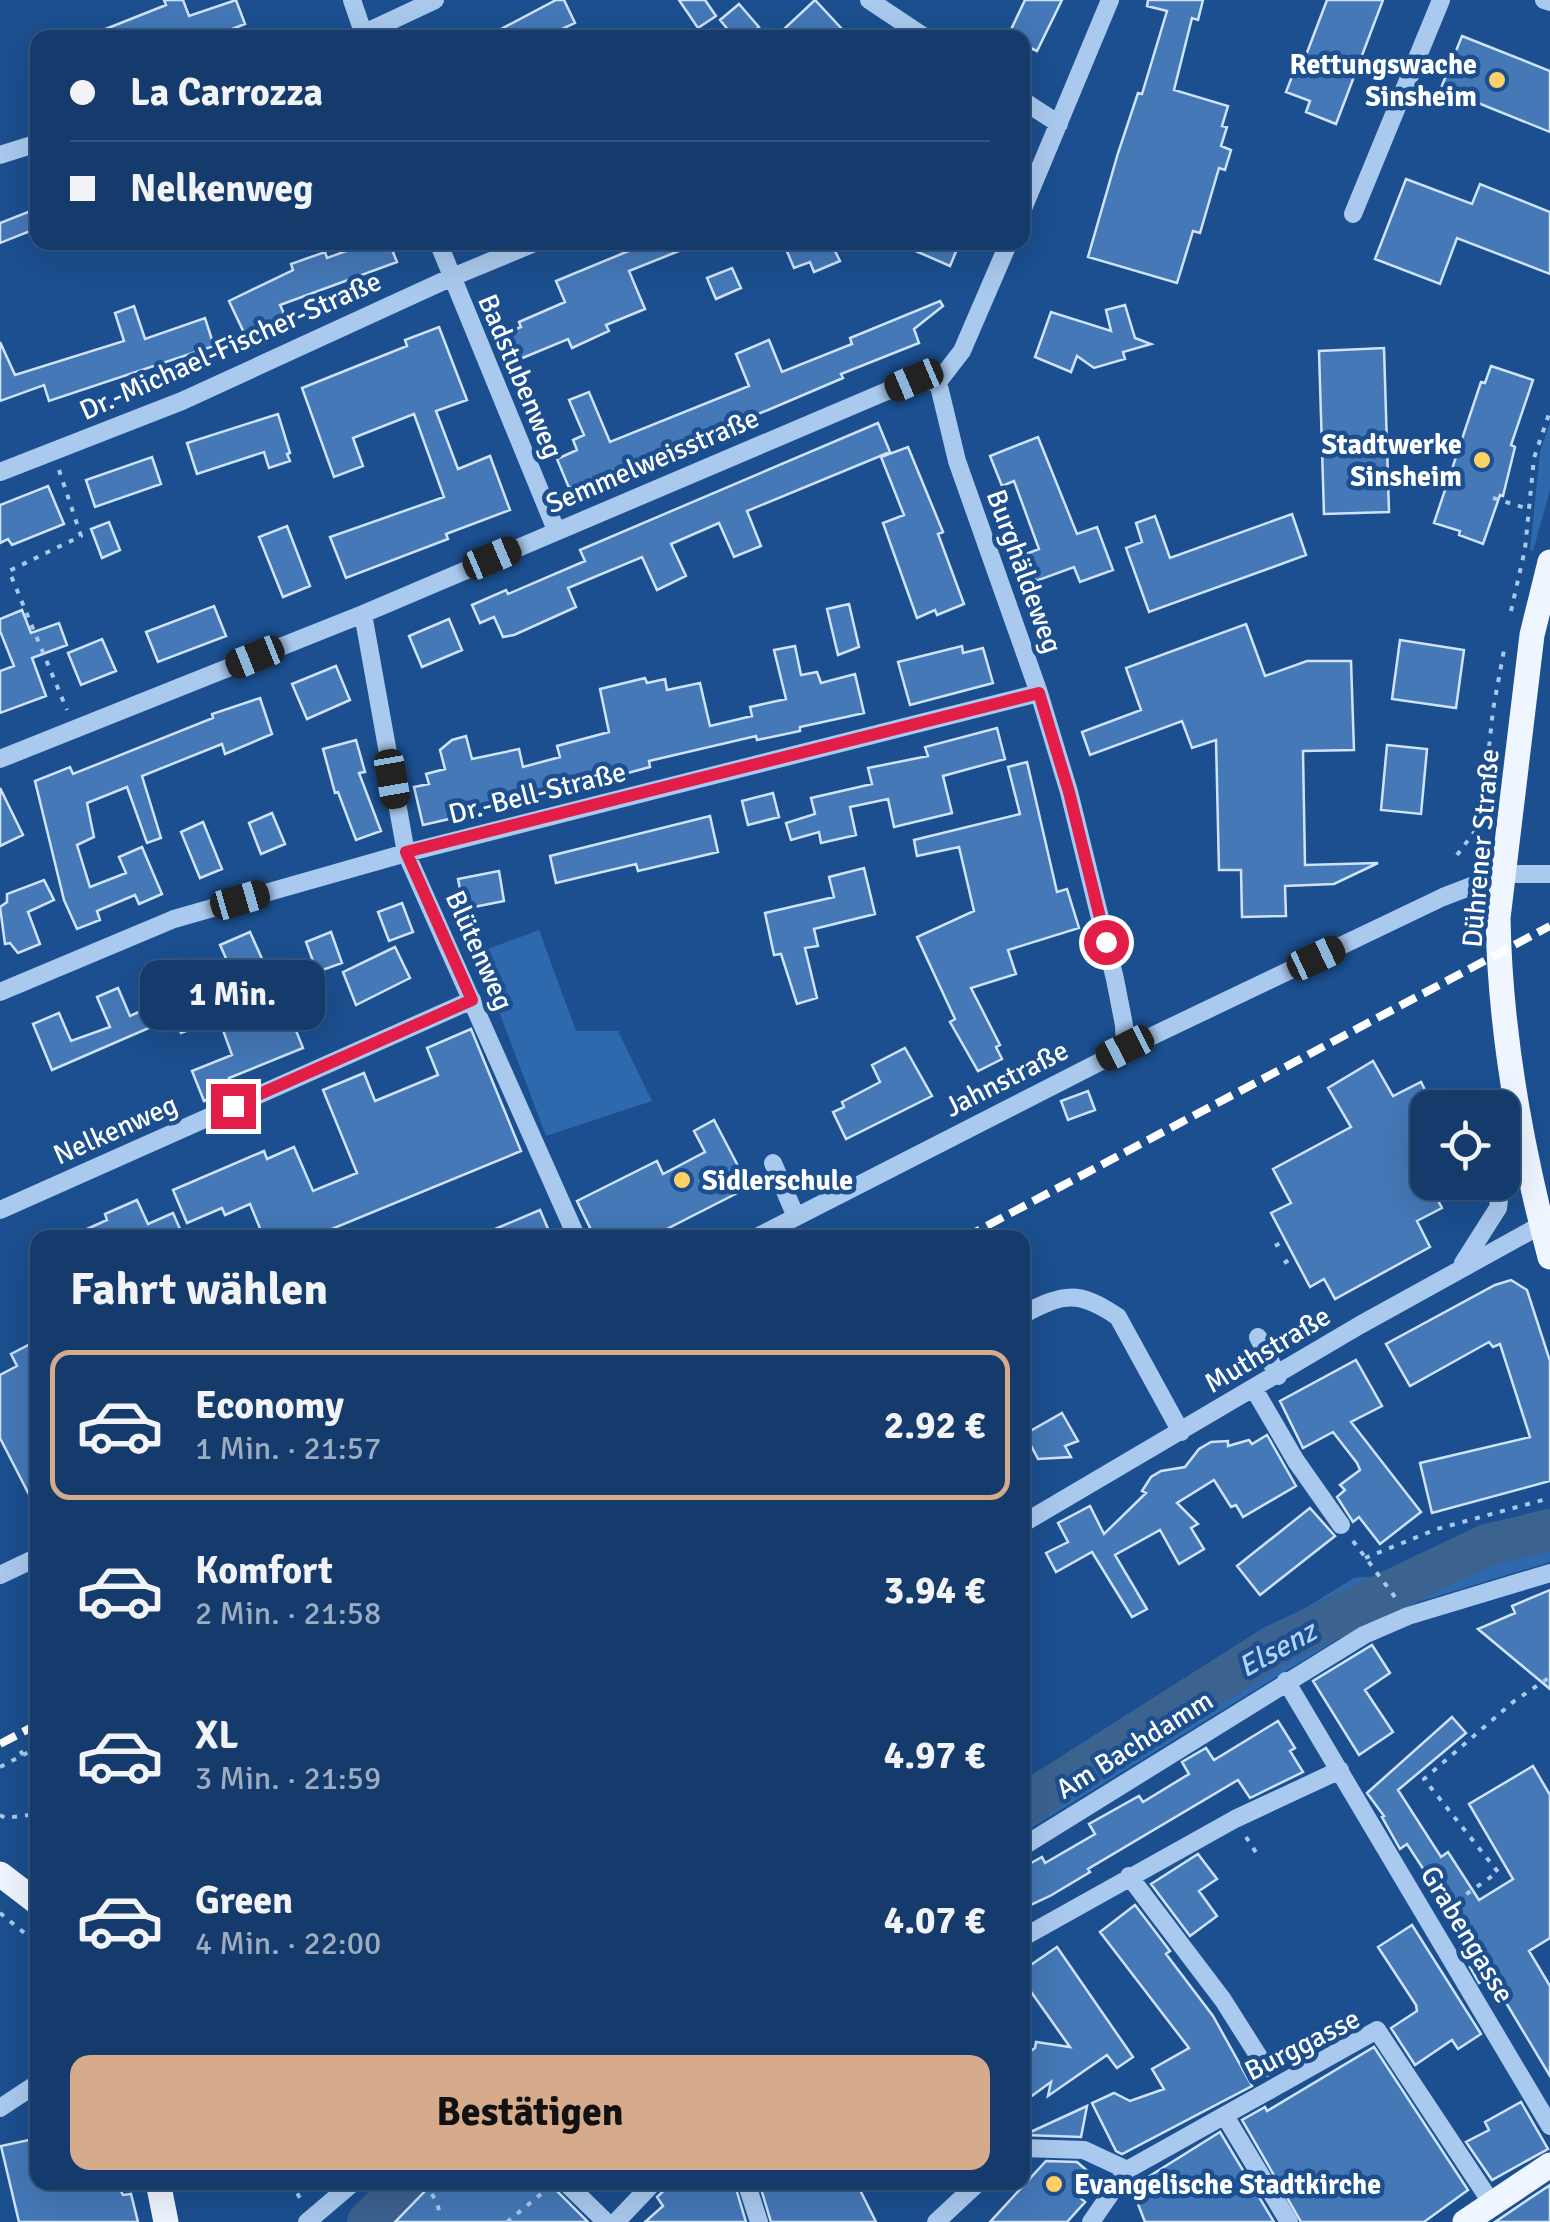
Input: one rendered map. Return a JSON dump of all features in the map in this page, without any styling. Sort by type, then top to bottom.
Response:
[{"type":"main road","name":"Dührener Straße","points":[[1550,562],[1532,635],[1498,918],[1499,960],[1514,1084],[1546,1222],[1550,1258]]},
{"type":"main road","points":[[0,1874],[30,1897]]},
{"type":"main road","points":[[1464,2222],[1550,2165]]},
{"type":"main road","points":[[160,2190],[166,2222]]},
{"type":"street","points":[[352,0],[360,30]]},
{"type":"street","points":[[374,30],[436,0]]},
{"type":"street","points":[[869,0],[899,30]]},
{"type":"street","points":[[1030,193],[1110,0]]},
{"type":"street","points":[[1352,214],[1441,0]]},
{"type":"street","points":[[1030,105],[1060,124]]},
{"type":"street","points":[[0,155],[30,146]]},
{"type":"street","name":"Badstubenweg","points":[[441,250],[556,530]]},
{"type":"street","name":"Dr.-Michael-Fischer-Straße","points":[[0,472],[182,401],[518,250]]},
{"type":"street","points":[[938,382],[962,351],[1006,250]]},
{"type":"street","name":"Semmelweisstraße","points":[[0,759],[363,614],[914,380],[938,382]]},
{"type":"street","name":"Burghäldeweg","points":[[938,382],[956,462],[1039,693],[1069,792],[1115,979],[1125,1048]]},
{"type":"street","name":"Blütenweg","points":[[363,614],[406,852],[573,1230]]},
{"type":"street","name":"Dr.-Bell-Straße","points":[[0,992],[174,919],[406,852],[1039,693]]},
{"type":"street","points":[[1503,874],[1550,874]]},
{"type":"street","name":"Jahnstraße","points":[[770,1230],[1125,1048],[1442,897],[1503,874]]},
{"type":"street","name":"Nelkenweg","points":[[0,1210],[472,1000]]},
{"type":"street","points":[[1513,1090],[1514,1084]]},
{"type":"street","points":[[773,1163],[796,1216]]},
{"type":"street","points":[[1460,1268],[1498,1208],[1499,1200]]},
{"type":"street","name":"Muthstraße","points":[[1030,1519],[1460,1268],[1546,1222]]},
{"type":"street","points":[[1030,1311],[1064,1296],[1079,1296],[1118,1317],[1181,1432]]},
{"type":"street","points":[[1258,1337],[1278,1376]]},
{"type":"street","points":[[1254,1389],[1341,1526]]},
{"type":"street","points":[[0,1575],[30,1561]]},
{"type":"street","name":"Am Bachdamm","points":[[1030,1842],[1364,1635],[1408,1616],[1550,1574]]},
{"type":"street","name":"Grabengasse","points":[[1286,1681],[1550,2126]]},
{"type":"street","points":[[1030,1933],[1236,1819],[1340,1770]]},
{"type":"street","points":[[1130,1876],[1223,2000],[1266,2068]]},
{"type":"street","name":"Burggasse","points":[[1127,2170],[1377,2030],[1440,2117],[1491,2202]]},
{"type":"street","points":[[0,2108],[30,2088]]},
{"type":"street","points":[[1225,2116],[1289,2222]]},
{"type":"street","points":[[1030,2148],[1084,2150],[1127,2170],[1092,2222]]},
{"type":"street","points":[[308,2222],[345,2190]]},
{"type":"street","points":[[573,2190],[606,2222]]},
{"type":"street","points":[[616,2222],[646,2190]]},
{"type":"street","points":[[749,2190],[760,2222]]},
{"type":"street","points":[[936,2222],[964,2190]]},
{"type":"path","points":[[1509,622],[1525,548],[1534,458],[1550,411]]},
{"type":"path","points":[[53,452],[81,536],[9,570],[74,730]]},
{"type":"path","points":[[1494,498],[1529,509]]},
{"type":"path","points":[[1456,856],[1481,822],[1493,710],[1506,640]]},
{"type":"path","points":[[1275,1246],[1286,1240]]},
{"type":"path","points":[[1284,1263],[1294,1257]]},
{"type":"path","points":[[1365,1558],[1437,1529],[1550,1498]]},
{"type":"path","points":[[1341,1526],[1396,1598]]},
{"type":"path","points":[[1428,1920],[1498,1872],[1424,1779],[1513,1702],[1550,1677]]},
{"type":"path","points":[[0,1767],[30,1749]]},
{"type":"path","points":[[0,1824],[3,1816],[30,1815]]},
{"type":"path","points":[[0,1913],[30,1937]]},
{"type":"path","points":[[431,2190],[438,2200],[439,2212]]},
{"type":"path","points":[[506,2222],[546,2190]]},
{"type":"shaded area","points":[[1550,422],[1550,490],[1533,551],[1530,550],[1540,452]]},
{"type":"shaded area","points":[[539,930],[576,1031],[618,1031],[652,1101],[546,1136],[477,953]]},
{"type":"shaded area","points":[[1550,1518],[1550,1562],[1418,1602],[1340,1638],[1030,1829],[1030,1778],[1354,1578],[1403,1574]]},
{"type":"building","points":[[164,0],[183,0],[189,16],[236,0],[245,24],[230,30],[103,30],[166,5]]},
{"type":"building","points":[[556,0],[564,0],[575,23],[560,30],[499,30]]},
{"type":"building","points":[[679,0],[705,0],[716,16],[698,28]]},
{"type":"building","points":[[815,0],[841,28],[787,30]]},
{"type":"building","points":[[1025,0],[1062,0],[1037,51],[1030,48],[1030,30],[1011,30]]},
{"type":"building","points":[[1148,0],[1203,0],[1198,20],[1192,18],[1174,90],[1228,106],[1221,146],[1231,150],[1225,170],[1219,168],[1200,233],[1193,231],[1177,283],[1088,257],[1118,153],[1138,93],[1142,94],[1167,11],[1147,6]]},
{"type":"building","points":[[1327,0],[1383,0],[1336,124],[1306,112],[1310,101],[1286,92],[1295,69],[1300,71]]},
{"type":"building","points":[[739,4],[759,27],[728,30],[720,20]]},
{"type":"building","name":"Rettungswache Sinsheim","points":[[1462,36],[1550,71],[1550,132],[1441,88]]},
{"type":"building","points":[[1406,179],[1472,204],[1480,184],[1550,212],[1550,274],[1457,238],[1440,284],[1375,259]]},
{"type":"building","points":[[30,211],[30,231],[0,243],[0,223]]},
{"type":"building","points":[[349,250],[392,250],[397,262],[280,305],[286,318],[246,337],[229,301],[293,270],[291,264],[325,252],[327,258]]},
{"type":"building","points":[[631,250],[682,250],[629,271],[645,309],[606,325],[609,331],[572,348],[568,339],[520,359],[509,332],[521,327],[519,322],[565,302],[556,281]]},
{"type":"building","points":[[786,250],[838,250],[840,261],[814,272],[810,262],[794,268]]},
{"type":"building","points":[[913,250],[957,250],[950,266]]},
{"type":"building","points":[[732,268],[741,288],[716,299],[707,278]]},
{"type":"building","points":[[940,301],[943,306],[914,329],[919,343],[841,374],[843,378],[768,410],[569,488],[557,459],[577,450],[573,440],[584,435],[569,400],[589,392],[610,442],[749,386],[736,354],[769,340],[782,372],[852,344],[850,338]]},
{"type":"building","points":[[1125,305],[1135,338],[1151,344],[1123,352],[1125,359],[1094,368],[1077,356],[1071,372],[1035,357],[1051,312],[1111,331],[1106,310]]},
{"type":"building","points":[[134,306],[145,339],[205,318],[214,346],[49,401],[44,385],[0,401],[0,342],[15,375],[124,341],[115,313]]},
{"type":"building","points":[[439,327],[467,400],[436,411],[458,469],[490,456],[510,510],[446,534],[448,539],[346,578],[330,537],[444,497],[414,414],[353,438],[363,466],[334,477],[302,388],[407,346],[405,340]]},
{"type":"building","points":[[1384,348],[1389,512],[1324,514],[1319,351]]},
{"type":"building","points":[[1491,366],[1533,380],[1511,445],[1515,447],[1503,496],[1500,495],[1483,544],[1434,523],[1481,382],[1485,383]]},
{"type":"building","points":[[278,414],[290,461],[269,468],[264,452],[197,474],[187,443]]},
{"type":"building","points":[[878,423],[890,452],[747,511],[761,546],[734,557],[719,523],[671,544],[686,576],[657,590],[642,557],[568,588],[576,607],[514,635],[503,637],[494,617],[480,623],[472,605],[585,561],[580,550]]},
{"type":"building","points":[[1038,437],[1077,534],[1097,527],[1113,570],[1080,582],[1074,567],[1036,581],[1026,554],[1039,549],[1014,481],[1002,486],[990,456]]},
{"type":"building","points":[[908,447],[943,532],[938,534],[964,604],[917,618],[883,523],[904,515],[881,457]]},
{"type":"building","points":[[152,457],[161,484],[95,507],[86,480]]},
{"type":"building","points":[[48,486],[64,524],[12,545],[8,539],[0,543],[0,505]]},
{"type":"building","points":[[1292,514],[1306,555],[1149,612],[1126,548],[1142,542],[1136,523],[1155,516],[1170,558]]},
{"type":"building","points":[[109,522],[120,550],[102,558],[91,529]]},
{"type":"building","points":[[287,526],[310,586],[283,597],[259,537]]},
{"type":"building","points":[[849,604],[859,647],[838,655],[827,609]]},
{"type":"building","points":[[214,606],[226,636],[158,662],[146,632]]},
{"type":"building","points":[[22,610],[31,633],[59,623],[67,645],[32,658],[46,696],[0,713],[0,671],[14,666],[0,631],[0,619]]},
{"type":"building","points":[[449,619],[462,650],[422,667],[409,636]]},
{"type":"building","points":[[1246,624],[1265,676],[1307,661],[1351,661],[1354,750],[1303,751],[1305,865],[1378,863],[1334,884],[1285,886],[1286,916],[1242,917],[1241,870],[1219,870],[1216,740],[1192,748],[1182,721],[1090,755],[1082,732],[1141,710],[1126,668]]},
{"type":"building","points":[[102,639],[116,671],[81,685],[68,653]]},
{"type":"building","points":[[1400,640],[1464,650],[1456,708],[1392,699]]},
{"type":"building","points":[[795,646],[801,675],[817,672],[821,683],[855,674],[864,713],[800,727],[800,731],[757,740],[756,736],[649,761],[650,767],[568,789],[566,784],[497,805],[498,808],[423,825],[414,787],[429,784],[426,774],[445,769],[440,750],[452,740],[466,736],[472,759],[519,749],[523,767],[560,757],[557,746],[609,732],[600,689],[645,678],[647,683],[665,679],[667,690],[700,683],[710,726],[752,716],[750,707],[786,699],[774,650]]},
{"type":"building","points":[[962,646],[963,653],[983,648],[993,683],[910,705],[898,662]]},
{"type":"building","points":[[336,666],[350,700],[307,719],[292,684]]},
{"type":"building","points":[[260,698],[272,734],[225,754],[222,744],[142,776],[161,838],[147,843],[127,787],[87,803],[94,837],[77,845],[90,887],[126,873],[119,857],[142,847],[162,894],[139,904],[135,895],[97,911],[100,920],[77,929],[64,900],[35,781],[70,767],[73,774],[213,718],[212,714]]},
{"type":"building","points":[[997,728],[1005,759],[943,776],[952,813],[894,827],[888,799],[850,807],[856,835],[821,843],[819,832],[791,840],[786,823],[815,814],[811,798],[872,784],[868,768],[928,756],[925,747]]},
{"type":"building","points":[[356,740],[365,772],[359,773],[381,831],[356,840],[338,792],[335,793],[323,749]]},
{"type":"building","points":[[1387,745],[1427,749],[1421,814],[1381,810]]},
{"type":"building","points":[[1027,762],[1057,892],[1067,889],[1079,928],[1008,950],[1016,974],[971,988],[1000,1045],[996,1047],[1002,1059],[978,1071],[950,1022],[955,1019],[917,937],[974,911],[959,847],[917,856],[914,840],[1020,814],[1008,767]]},
{"type":"building","points":[[0,788],[23,835],[0,846]]},
{"type":"building","points":[[773,793],[779,817],[748,825],[742,801]]},
{"type":"building","points":[[272,813],[285,844],[261,854],[249,823]]},
{"type":"building","points":[[710,816],[718,852],[638,871],[636,864],[556,883],[550,856]]},
{"type":"building","points":[[203,822],[222,869],[200,878],[181,832]]},
{"type":"building","points":[[864,868],[875,914],[814,929],[818,946],[805,948],[817,998],[797,1004],[781,954],[774,955],[765,913],[834,897],[829,877]]},
{"type":"building","points":[[499,871],[504,901],[464,909],[458,879]]},
{"type":"building","points":[[44,880],[54,900],[28,912],[40,944],[18,953],[10,943],[5,944],[0,907],[7,902],[7,894]]},
{"type":"building","points":[[402,903],[413,932],[389,941],[378,912]]},
{"type":"building","points":[[250,932],[263,961],[233,974],[220,945]]},
{"type":"building","points":[[331,932],[342,963],[317,972],[306,942]]},
{"type":"building","points":[[395,947],[410,978],[356,1005],[343,972]]},
{"type":"building","points":[[173,965],[187,1001],[202,995],[204,999],[239,985],[254,1027],[289,1013],[303,1048],[229,1078],[233,1089],[204,1101],[192,1071],[232,1055],[219,1019],[181,1033],[174,1017],[52,1070],[33,1024],[59,1013],[71,1041],[110,1027],[97,997],[118,988],[130,1016],[163,1001],[152,974]]},
{"type":"building","points":[[471,1029],[521,1151],[329,1230],[261,1230],[250,1204],[225,1215],[222,1208],[187,1223],[173,1190],[264,1151],[267,1159],[294,1147],[313,1191],[357,1173],[323,1090],[364,1073],[375,1101],[438,1075],[427,1048]]},
{"type":"building","points":[[905,1048],[932,1096],[846,1139],[833,1112],[844,1107],[842,1102],[880,1082],[872,1065]]},
{"type":"building","points":[[1373,1061],[1393,1096],[1421,1082],[1425,1090],[1410,1090],[1410,1200],[1438,1200],[1442,1208],[1417,1221],[1430,1247],[1335,1299],[1324,1279],[1310,1287],[1271,1213],[1291,1203],[1273,1169],[1351,1127],[1328,1088]]},
{"type":"building","points":[[1088,1091],[1095,1110],[1068,1120],[1061,1101]]},
{"type":"building","name":"Sidlerschule","points":[[714,1120],[749,1187],[665,1230],[591,1230],[577,1201],[657,1161],[663,1174],[705,1152],[694,1131]]},
{"type":"building","points":[[137,1200],[148,1224],[173,1213],[180,1230],[85,1230],[107,1220],[105,1214]]},
{"type":"building","points":[[540,1210],[549,1230],[493,1230]]},
{"type":"building","points":[[1511,1280],[1527,1290],[1550,1361],[1550,1481],[1432,1513],[1420,1463],[1530,1437],[1500,1344],[1493,1347],[1489,1342],[1410,1386],[1386,1344]]},
{"type":"building","points":[[30,1344],[30,1496],[0,1438],[0,1375],[17,1366],[11,1354]]},
{"type":"building","points":[[1356,1360],[1382,1406],[1351,1422],[1421,1512],[1380,1544],[1359,1517],[1353,1522],[1337,1497],[1345,1490],[1340,1485],[1360,1470],[1357,1463],[1333,1432],[1303,1448],[1280,1401]]},
{"type":"building","points":[[1062,1413],[1078,1441],[1065,1446],[1071,1457],[1038,1459],[1030,1444],[1030,1431]]},
{"type":"building","points":[[1267,1435],[1296,1486],[1243,1517],[1236,1505],[1231,1507],[1214,1480],[1177,1503],[1198,1524],[1191,1528],[1204,1549],[1179,1564],[1160,1530],[1115,1555],[1147,1609],[1132,1617],[1092,1552],[1056,1572],[1046,1553],[1068,1542],[1058,1523],[1090,1506],[1104,1534],[1146,1493],[1142,1491],[1151,1477],[1185,1467],[1199,1449],[1211,1442],[1228,1441],[1228,1446],[1249,1440],[1252,1444]]},
{"type":"building","points":[[1310,1508],[1335,1536],[1260,1595],[1237,1566]]},
{"type":"building","points":[[1550,1590],[1550,1689],[1478,1629],[1515,1613],[1512,1606]]},
{"type":"building","points":[[1372,1645],[1390,1673],[1365,1690],[1393,1732],[1359,1755],[1313,1681]]},
{"type":"building","points":[[1452,1717],[1466,1733],[1398,1790],[1441,1857],[1448,1852],[1479,1900],[1513,1879],[1469,1804],[1533,1766],[1550,1795],[1550,1938],[1529,1951],[1550,1986],[1550,2076],[1490,1976],[1479,1983],[1470,1967],[1479,1960],[1454,1916],[1407,1844],[1400,1849],[1367,1793]]},
{"type":"building","points":[[1278,1721],[1295,1748],[1290,1751],[1303,1772],[1250,1798],[1238,1780],[1030,1905],[1030,1864],[1042,1857],[1045,1863],[1095,1834],[1089,1824],[1139,1796],[1143,1802],[1189,1774],[1182,1762],[1206,1748],[1214,1760]]},
{"type":"building","points":[[1198,1854],[1217,1879],[1199,1891],[1217,1916],[1190,1936],[1151,1884]]},
{"type":"building","points":[[1135,1905],[1213,2016],[1252,2086],[1122,2154],[1116,2151],[1092,2103],[1114,2093],[1130,2101],[1164,2089],[1152,2069],[1189,2048],[1100,1932]]},
{"type":"building","points":[[1412,1925],[1481,2034],[1458,2049],[1452,2040],[1415,2065],[1391,2028],[1417,2011],[1416,2005],[1378,1947]]},
{"type":"building","points":[[1057,1947],[1133,2057],[1117,2068],[1107,2055],[1048,2096],[1051,2082],[1030,2097],[1030,2051],[1036,2042],[1070,2047],[1030,1990],[1030,1966]]},
{"type":"building","points":[[1374,2047],[1468,2190],[1424,2222],[1301,2222],[1242,2120],[1265,2107],[1267,2111]]},
{"type":"building","points":[[1521,2102],[1548,2149],[1492,2180],[1466,2142],[1489,2130],[1485,2122]]},
{"type":"building","points":[[1087,2106],[1081,2137],[1030,2132]]},
{"type":"building","points":[[1220,2132],[1274,2222],[1145,2222],[1136,2199],[1147,2191],[1140,2182]]},
{"type":"building","points":[[30,2140],[30,2190],[120,2190],[123,2195],[131,2194],[138,2222],[19,2222],[1,2146]]},
{"type":"building","name":"Evangelische Stadtkirche","points":[[1046,2161],[1077,2162],[1091,2174],[1075,2193],[1085,2202],[1067,2222],[990,2222],[1019,2190],[1030,2190],[1030,2178]]},
{"type":"building","points":[[1550,2185],[1550,2222],[1495,2222],[1523,2203]]},
{"type":"building","points":[[426,2190],[556,2190],[588,2222],[395,2222]]},
{"type":"building","points":[[664,2190],[736,2190],[746,2222],[645,2222],[663,2206],[657,2197]]},
{"type":"building","points":[[761,2190],[860,2190],[876,2222],[771,2222]]},
{"type":"waterway","name":"Elsenz","points":[[1030,1801],[1274,1646],[1487,1545],[1550,1530]]},
{"type":"waterway","name":"Elsenz","points":[[368,2222],[401,2190]]},
{"type":"railway","points":[[979,1230],[1550,926]]},
{"type":"railway","points":[[0,1744],[30,1728]]},
{"type":"place","name":"Rettungswache Sinsheim","points":[[1497,80]]},
{"type":"place","name":"Stadtwerke Sinsheim","points":[[1482,460]]},
{"type":"place","name":"Sidlerschule","points":[[682,1180]]},
{"type":"place","name":"Evangelische Stadtkirche","points":[[1054,2184]]},
{"type":"route","points":[[233,1106],[472,1000],[406,852],[1039,693],[1069,792],[1106,942]]}]
